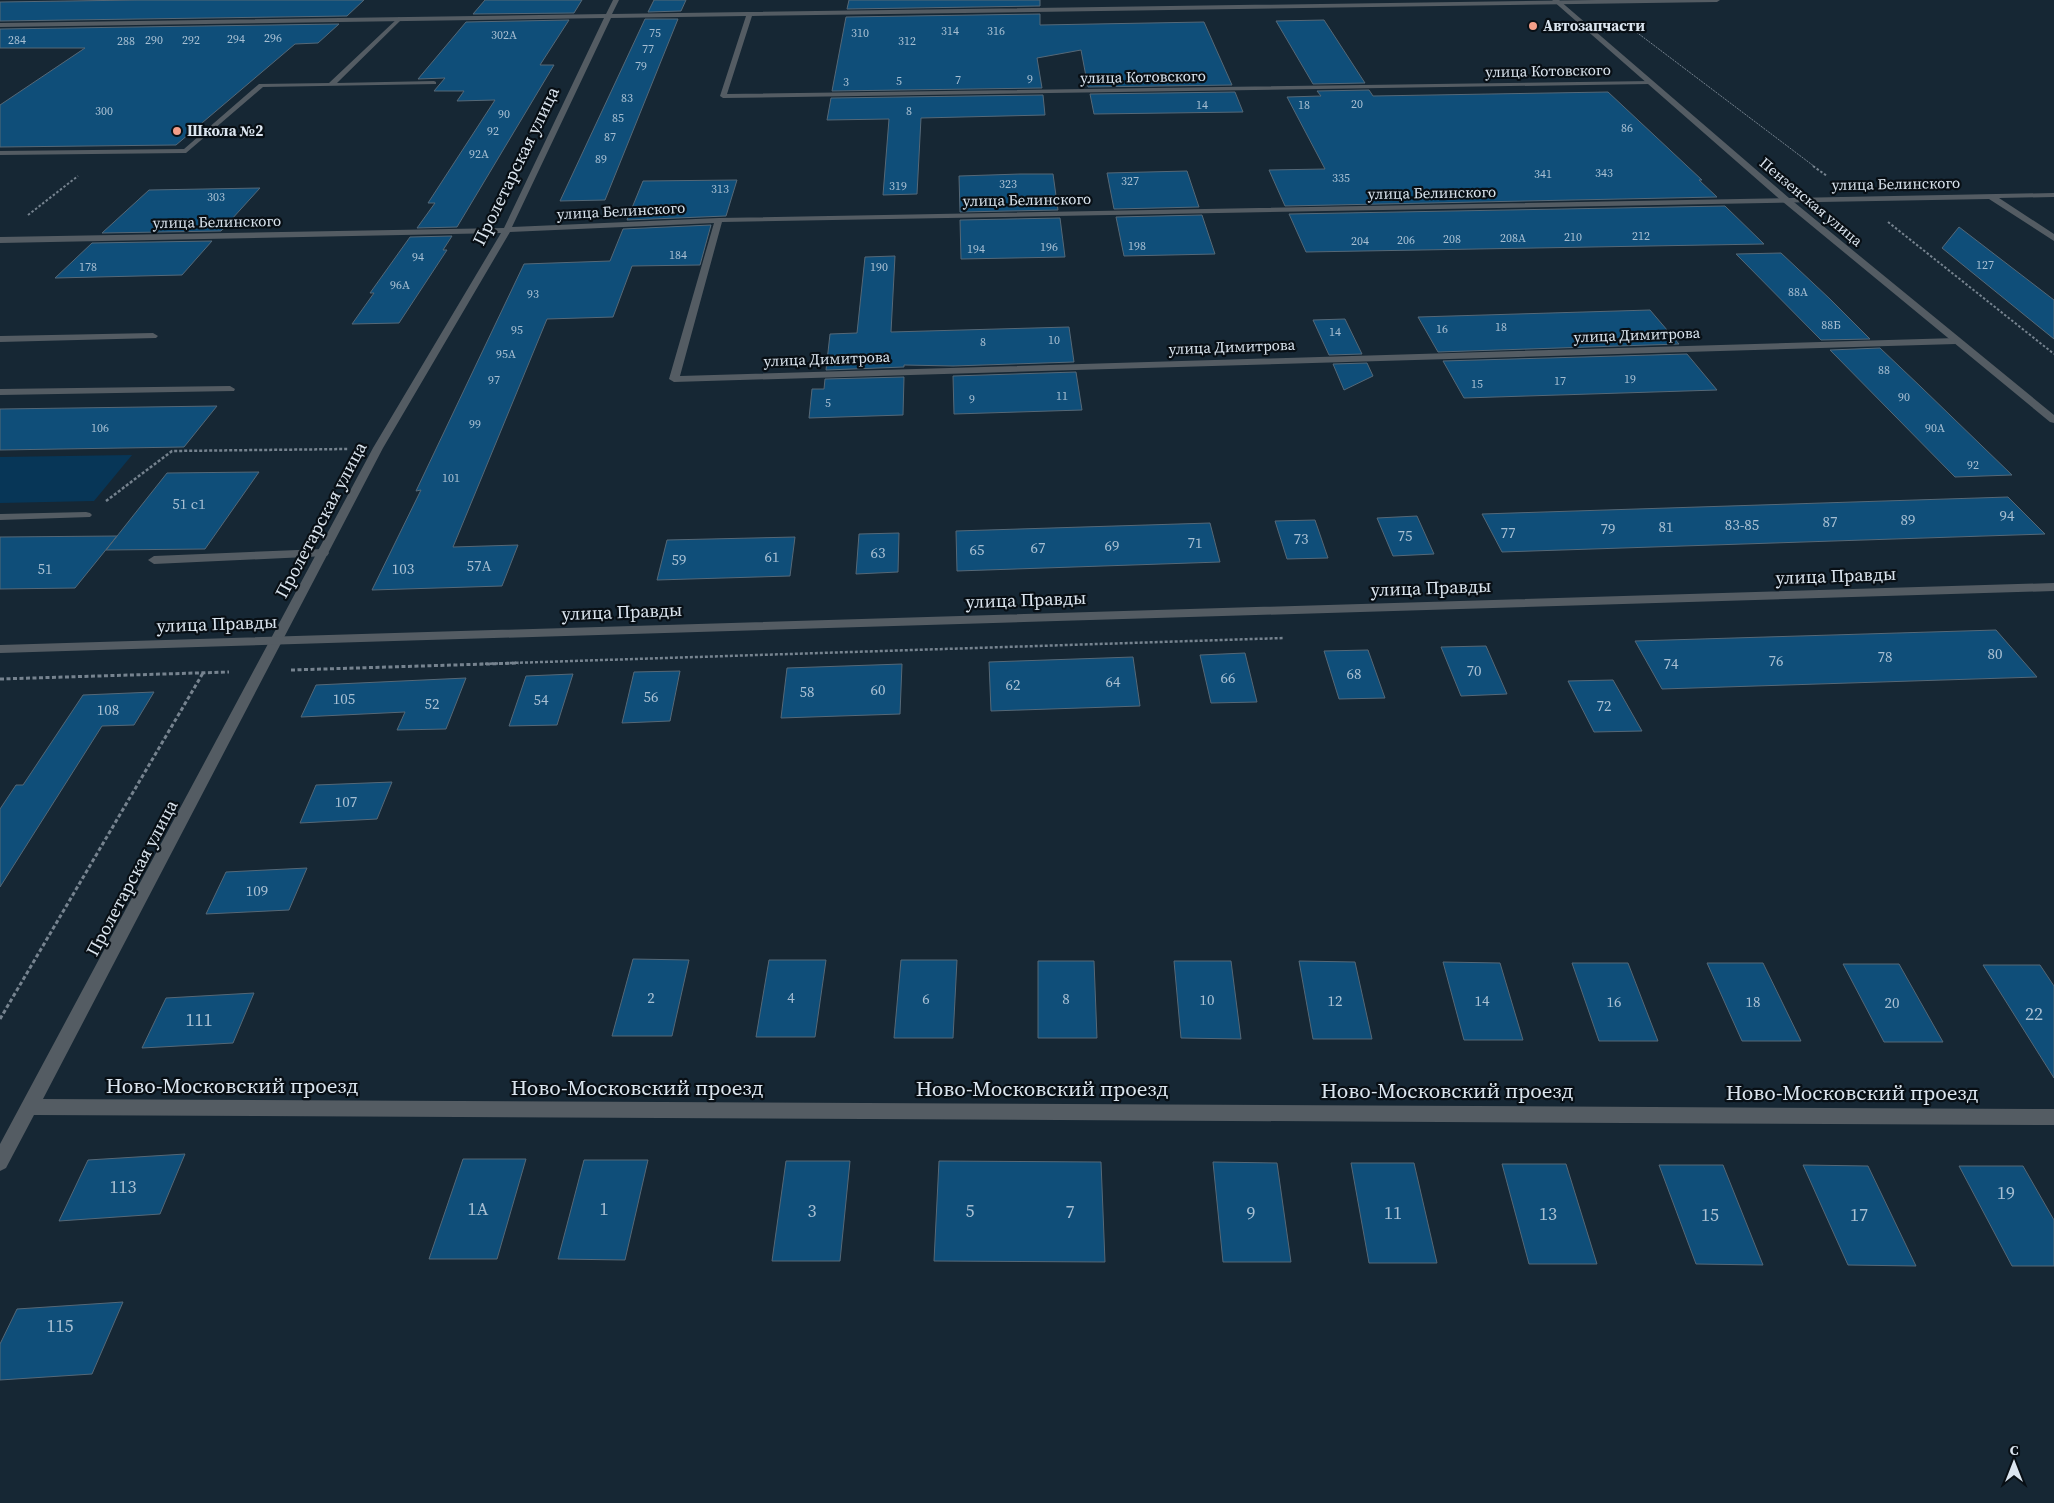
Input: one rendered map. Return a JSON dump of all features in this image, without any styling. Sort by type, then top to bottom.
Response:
[{"type":"street","name":"Пролетарская улица","points":[[0,1162],[262,671],[378,448],[507,230],[616,0]]},
{"type":"street","points":[[0,25],[1436,2],[1717,0]]},
{"type":"street","name":"Пензенская улица","points":[[1556,1],[1786,200],[2054,420]]},
{"type":"street","name":"улица Котовского","points":[[750,14],[723,96],[1650,82]]},
{"type":"street","points":[[331,84],[399,19]]},
{"type":"street","points":[[0,153],[186,151],[261,85],[434,84]]},
{"type":"street","name":"улица Белинского","points":[[0,240],[507,230],[720,220],[2054,195]]},
{"type":"street","points":[[1990,196],[2054,238]]},
{"type":"street","name":"улица Димитрова","points":[[720,220],[674,379],[1956,341]]},
{"type":"street","points":[[0,339],[153,336]]},
{"type":"street","points":[[0,392],[230,389]]},
{"type":"street","points":[[0,517],[86,515]]},
{"type":"street","points":[[154,560],[323,553]]},
{"type":"street","name":"улица Правды","points":[[0,649],[278,639],[2054,587]]},
{"type":"street","name":"Ново-Московский проезд","points":[[29,1107],[2054,1116]]},
{"type":"path","points":[[28,215],[108,152]]},
{"type":"path","points":[[86,515],[172,451],[378,448]]},
{"type":"path","points":[[0,679],[1287,638]]},
{"type":"path","points":[[0,1019],[203,673]]},
{"type":"shaded area","points":[[132,455],[94,501],[0,503],[0,457]]},
{"type":"building","points":[[364,0],[347,16],[0,21],[0,2]]},
{"type":"building","points":[[485,0],[582,0],[574,13],[473,14]]},
{"type":"building","points":[[654,0],[686,0],[681,11],[648,12]]},
{"type":"building","points":[[849,0],[1040,0],[1040,6],[847,9]]},
{"type":"building","points":[[1040,14],[1040,25],[1204,22],[1232,85],[1088,87],[1081,50],[1037,58],[1042,88],[832,91],[846,17]]},
{"type":"building","points":[[645,19],[678,19],[605,200],[560,201]]},
{"type":"building","points":[[569,20],[540,65],[554,65],[457,227],[417,228],[435,203],[428,203],[495,100],[457,101],[464,91],[434,91],[445,78],[418,79],[466,22]]},
{"type":"building","points":[[1324,20],[1365,83],[1313,84],[1276,21]]},
{"type":"building","points":[[339,24],[318,43],[295,44],[176,145],[0,147],[0,105],[85,48],[0,48],[0,29]]},
{"type":"building","points":[[1369,90],[1373,96],[1608,92],[1702,180],[1699,180],[1717,197],[1285,206],[1269,170],[1325,169],[1287,97],[1321,96],[1317,91]]},
{"type":"building","points":[[1235,92],[1243,112],[1094,114],[1090,94]]},
{"type":"building","points":[[1043,95],[1045,115],[921,118],[917,194],[883,195],[889,119],[827,120],[831,98]]},
{"type":"building","points":[[1187,171],[1199,207],[1114,209],[1107,173]]},
{"type":"building","points":[[1053,174],[1058,210],[960,212],[959,176]]},
{"type":"building","points":[[737,180],[726,216],[627,220],[643,181]]},
{"type":"building","points":[[260,188],[221,231],[102,233],[149,190]]},
{"type":"building","points":[[1725,206],[1764,244],[1306,252],[1289,214]]},
{"type":"building","points":[[1202,215],[1215,254],[1124,256],[1116,217]]},
{"type":"building","points":[[1060,218],[1065,257],[961,259],[960,220]]},
{"type":"building","points":[[711,225],[700,265],[632,266],[613,317],[547,319],[453,547],[518,545],[502,586],[372,590],[421,490],[416,491],[524,264],[610,261],[623,229]]},
{"type":"building","points":[[1959,227],[2054,300],[2054,339],[1942,248]]},
{"type":"building","points":[[452,236],[443,250],[447,250],[399,323],[352,324],[374,293],[370,293],[410,237]]},
{"type":"building","points":[[212,241],[182,275],[55,278],[92,243]]},
{"type":"building","points":[[1781,253],[1870,339],[1821,340],[1736,254]]},
{"type":"building","points":[[895,256],[891,332],[1069,327],[1074,362],[953,366],[904,365],[904,367],[826,370],[830,334],[857,333],[865,257]]},
{"type":"building","points":[[1650,310],[1679,344],[1438,352],[1418,317]]},
{"type":"building","points":[[1345,319],[1362,354],[1329,355],[1313,320]]},
{"type":"building","points":[[1880,348],[2012,475],[1955,477],[1830,350]]},
{"type":"building","points":[[1687,354],[1717,390],[1464,398],[1443,361]]},
{"type":"building","points":[[1367,363],[1373,376],[1344,390],[1333,364]]},
{"type":"building","points":[[1076,372],[1082,410],[954,414],[953,376]]},
{"type":"building","points":[[904,377],[903,415],[809,418],[812,389],[824,389],[825,379]]},
{"type":"building","points":[[217,406],[184,447],[0,450],[0,409]]},
{"type":"building","points":[[259,472],[205,549],[106,550],[167,473]]},
{"type":"building","points":[[2008,497],[2045,534],[1502,552],[1482,514]]},
{"type":"building","points":[[1417,516],[1434,554],[1393,556],[1377,518]]},
{"type":"building","points":[[1315,520],[1328,558],[1287,559],[1275,521]]},
{"type":"building","points":[[1210,523],[1220,562],[957,571],[956,531]]},
{"type":"building","points":[[899,533],[898,572],[856,574],[859,534]]},
{"type":"building","points":[[117,536],[75,588],[0,589],[0,537]]},
{"type":"building","points":[[795,537],[790,576],[657,580],[667,540]]},
{"type":"building","points":[[1996,630],[2037,677],[1662,689],[1635,641]]},
{"type":"building","points":[[1486,646],[1507,694],[1461,696],[1441,647]]},
{"type":"building","points":[[1368,650],[1385,698],[1339,699],[1324,651]]},
{"type":"building","points":[[1245,653],[1257,702],[1211,703],[1200,655]]},
{"type":"building","points":[[1133,657],[1140,706],[991,711],[989,662]]},
{"type":"building","points":[[902,664],[900,714],[781,718],[787,668]]},
{"type":"building","points":[[680,671],[670,721],[622,723],[634,672]]},
{"type":"building","points":[[573,674],[557,725],[509,726],[526,676]]},
{"type":"building","points":[[466,678],[446,729],[397,730],[405,712],[301,717],[316,685]]},
{"type":"building","points":[[1613,680],[1642,731],[1594,732],[1568,681]]},
{"type":"building","points":[[154,692],[134,725],[102,726],[0,887],[0,809],[16,785],[23,785],[83,695]]},
{"type":"building","points":[[392,782],[377,819],[300,823],[316,785]]},
{"type":"building","points":[[307,868],[289,910],[206,914],[226,872]]},
{"type":"building","points":[[633,959],[689,960],[672,1036],[612,1036]]},
{"type":"building","points":[[769,960],[826,960],[815,1037],[756,1037]]},
{"type":"building","points":[[901,960],[957,960],[953,1038],[894,1038]]},
{"type":"building","points":[[1038,961],[1094,961],[1097,1038],[1038,1038]]},
{"type":"building","points":[[1174,961],[1231,961],[1241,1039],[1181,1038]]},
{"type":"building","points":[[1299,961],[1355,962],[1372,1039],[1313,1039]]},
{"type":"building","points":[[1443,962],[1500,963],[1523,1040],[1464,1040]]},
{"type":"building","points":[[1572,963],[1628,963],[1658,1041],[1599,1041]]},
{"type":"building","points":[[1707,963],[1763,963],[1801,1041],[1742,1041]]},
{"type":"building","points":[[1843,964],[1899,964],[1943,1042],[1884,1042]]},
{"type":"building","points":[[1983,965],[2040,965],[2054,986],[2054,1078]]},
{"type":"building","points":[[254,993],[233,1043],[142,1048],[166,998]]},
{"type":"building","points":[[185,1154],[160,1214],[59,1221],[88,1160]]},
{"type":"building","points":[[463,1159],[526,1159],[497,1259],[429,1259]]},
{"type":"building","points":[[584,1160],[648,1160],[625,1260],[558,1259]]},
{"type":"building","points":[[786,1161],[850,1161],[840,1261],[772,1261]]},
{"type":"building","points":[[939,1161],[1101,1162],[1105,1262],[934,1261]]},
{"type":"building","points":[[1213,1162],[1277,1163],[1291,1262],[1223,1262]]},
{"type":"building","points":[[1351,1163],[1414,1163],[1437,1263],[1369,1263]]},
{"type":"building","points":[[1502,1164],[1566,1164],[1597,1264],[1529,1264]]},
{"type":"building","points":[[1659,1165],[1723,1165],[1763,1265],[1696,1264]]},
{"type":"building","points":[[1803,1165],[1868,1166],[1916,1266],[1848,1265]]},
{"type":"building","points":[[1959,1166],[2023,1166],[2054,1220],[2054,1266],[2012,1266]]},
{"type":"building","points":[[123,1302],[92,1374],[0,1380],[0,1344],[17,1309]]},
{"type":"place","name":"Автозапчасти","points":[[1533,26]]},
{"type":"place","name":"Школа №2","points":[[177,131]]}]
